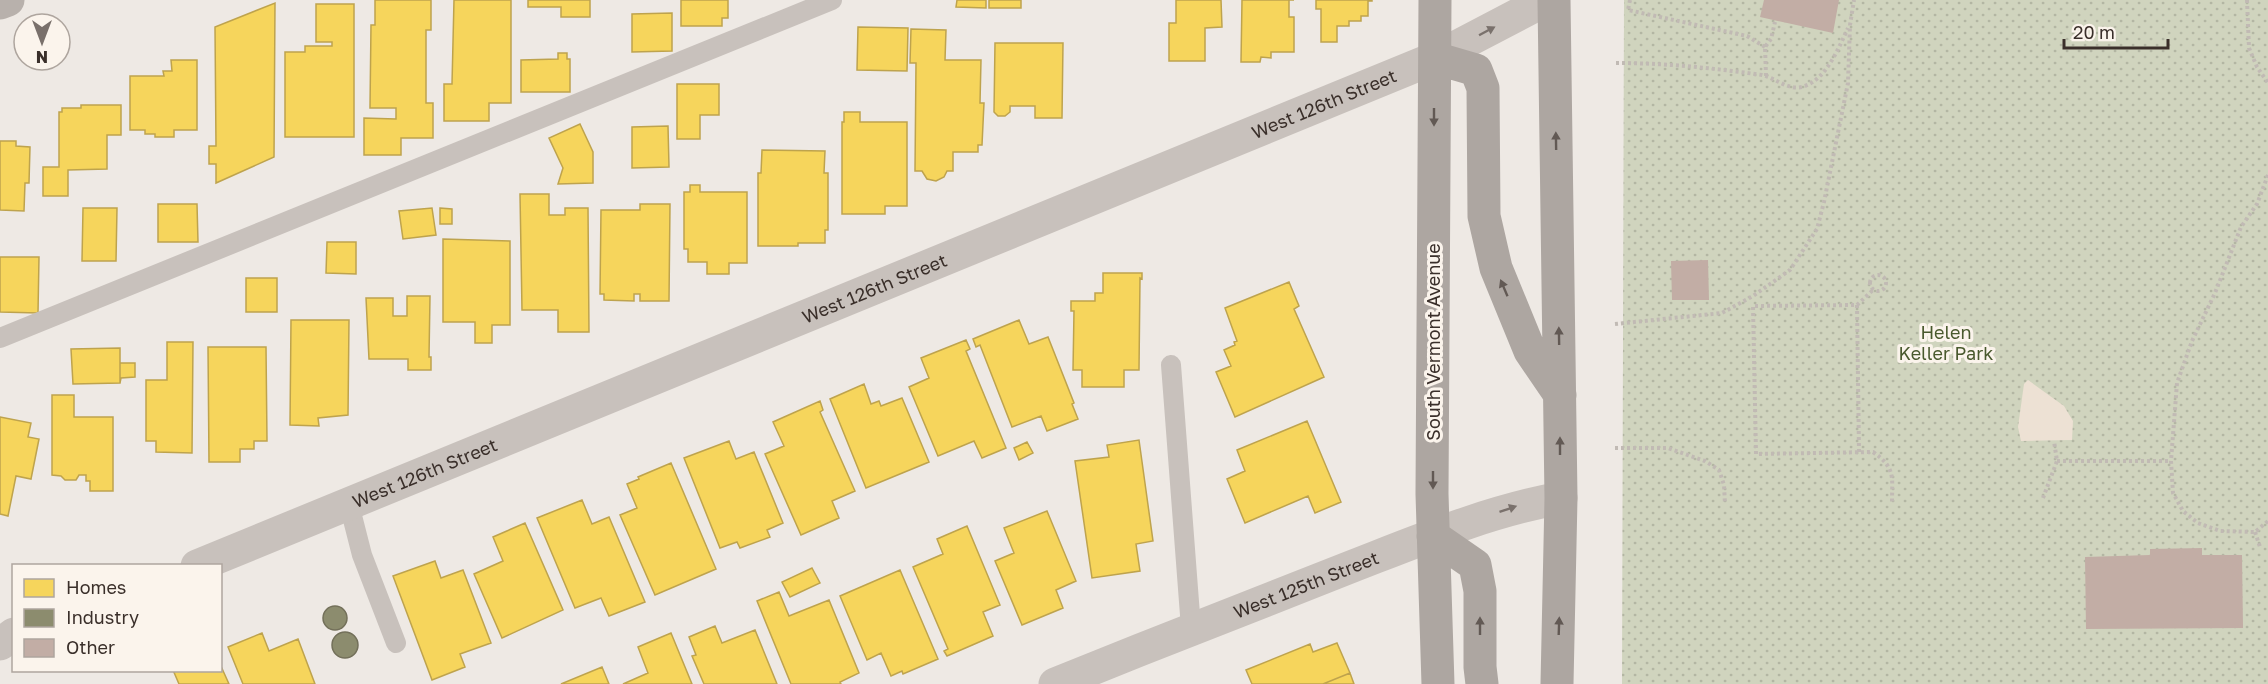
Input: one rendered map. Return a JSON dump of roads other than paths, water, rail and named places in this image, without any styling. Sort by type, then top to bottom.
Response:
[{"type":"main road","name":"South Vermont Avenue","points":[[1435,0],[1433,536],[1440,679]]},
{"type":"main road","points":[[1554,0],[1561,498],[1557,684]]},
{"type":"main road","points":[[1435,58],[1476,70],[1483,88],[1484,216],[1496,268],[1530,351],[1560,395]]},
{"type":"main road","points":[[1433,536],[1475,565],[1480,591],[1482,684]]},
{"type":"street","points":[[0,3],[8,0]]},
{"type":"street","name":"West 126th Street","points":[[202,564],[1435,58],[1546,0]]},
{"type":"street","name":"West 125th Street","points":[[1055,684],[1191,628],[1433,536],[1521,505],[1561,498]]},
{"type":"lane","points":[[0,338],[832,0]]},
{"type":"lane","points":[[1171,365],[1191,628]]},
{"type":"lane","points":[[349,504],[362,555],[396,643]]},
{"type":"park label","name":"Helen Keller Park","points":[[1946,342]]}]
